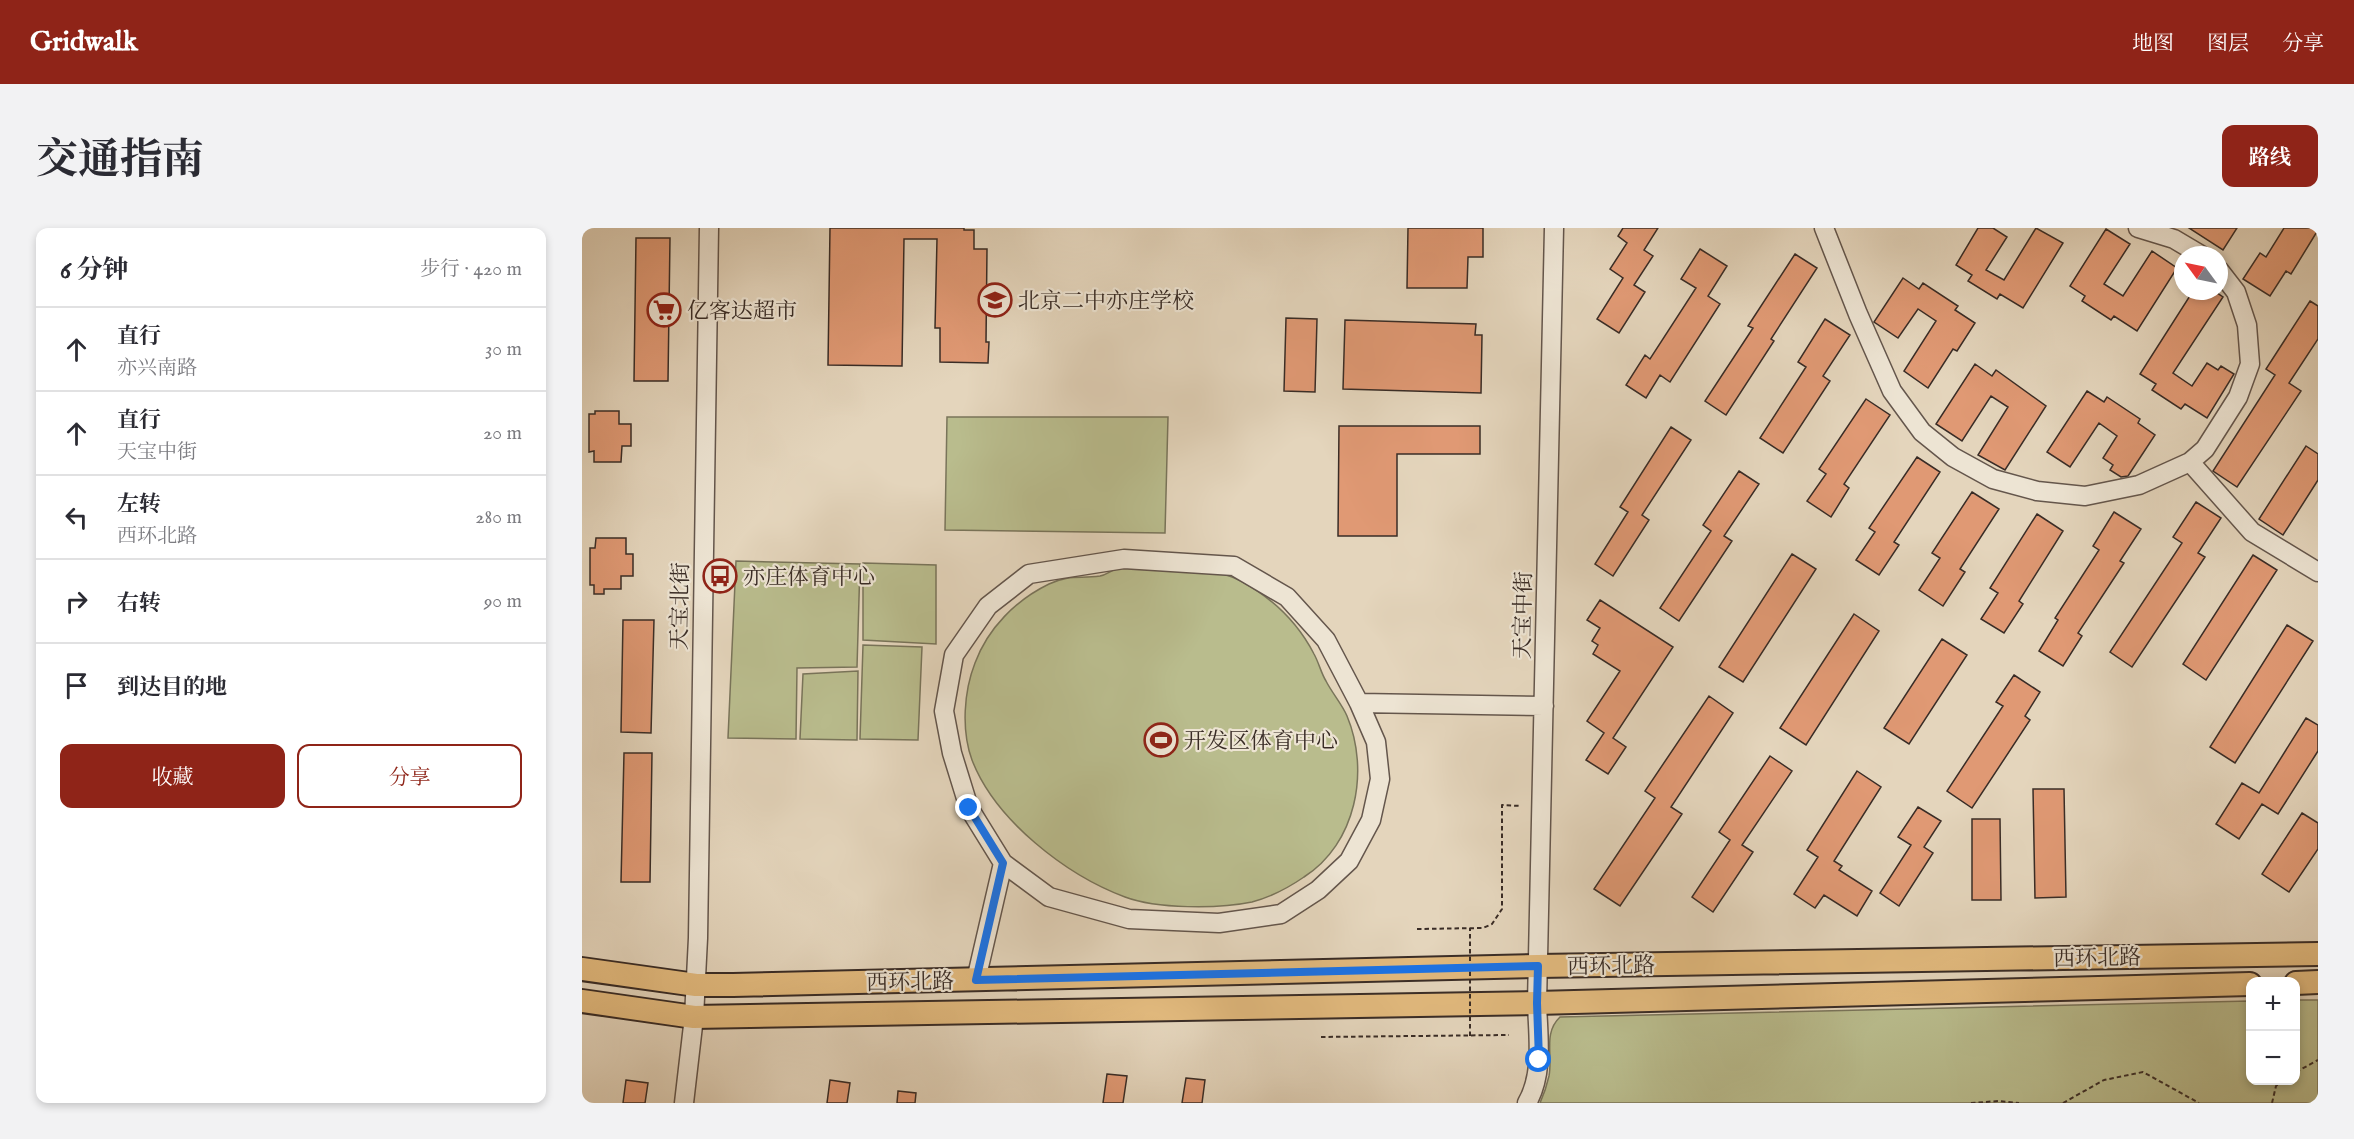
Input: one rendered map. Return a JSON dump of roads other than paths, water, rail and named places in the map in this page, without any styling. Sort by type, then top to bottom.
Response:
[{"type":"main road","name":"西环北路","points":[[582,969],[696,985],[1538,966],[2318,954]]},
{"type":"main road","points":[[2300,983],[2318,982]]},
{"type":"main road","name":"西环北路","points":[[582,1001],[694,1017],[1537,1003],[2246,984]]},
{"type":"street","name":"天宝北街","points":[[684,1103],[696,985],[710,228]]},
{"type":"street","name":"天宝中街","points":[[1527,1103],[1532,1095],[1539,1060],[1537,1003],[1554,228]]},
{"type":"street","points":[[1824,228],[1892,391],[1922,432],[1953,457],[1993,479],[2037,492],[2085,496],[2139,485],[2190,462],[2205,449],[2238,397],[2250,364],[2247,325],[2236,292],[2228,282]]},
{"type":"street","points":[[2138,228],[2174,239],[2186,246]]},
{"type":"street","points":[[2190,462],[2252,532],[2318,572]]},
{"type":"street","points":[[1124,559],[1234,566],[1287,597],[1326,640],[1359,703],[1376,742],[1380,779],[1371,820],[1349,861],[1318,890],[1281,914],[1219,923],[1129,919],[1049,897],[1003,863],[969,808],[952,753],[944,711],[954,655],[988,606],[1029,574],[1124,559]]},
{"type":"street","points":[[1359,703],[1544,706]]},
{"type":"street","points":[[976,980],[1003,863]]},
{"type":"place","name":"北京二中亦庄学校","points":[[995,300]]},
{"type":"place","name":"亿客达超市","points":[[664,310]]},
{"type":"place","name":"亦庄体育中心","points":[[720,576]]},
{"type":"place","name":"开发区体育中心","points":[[1161,740]]}]
